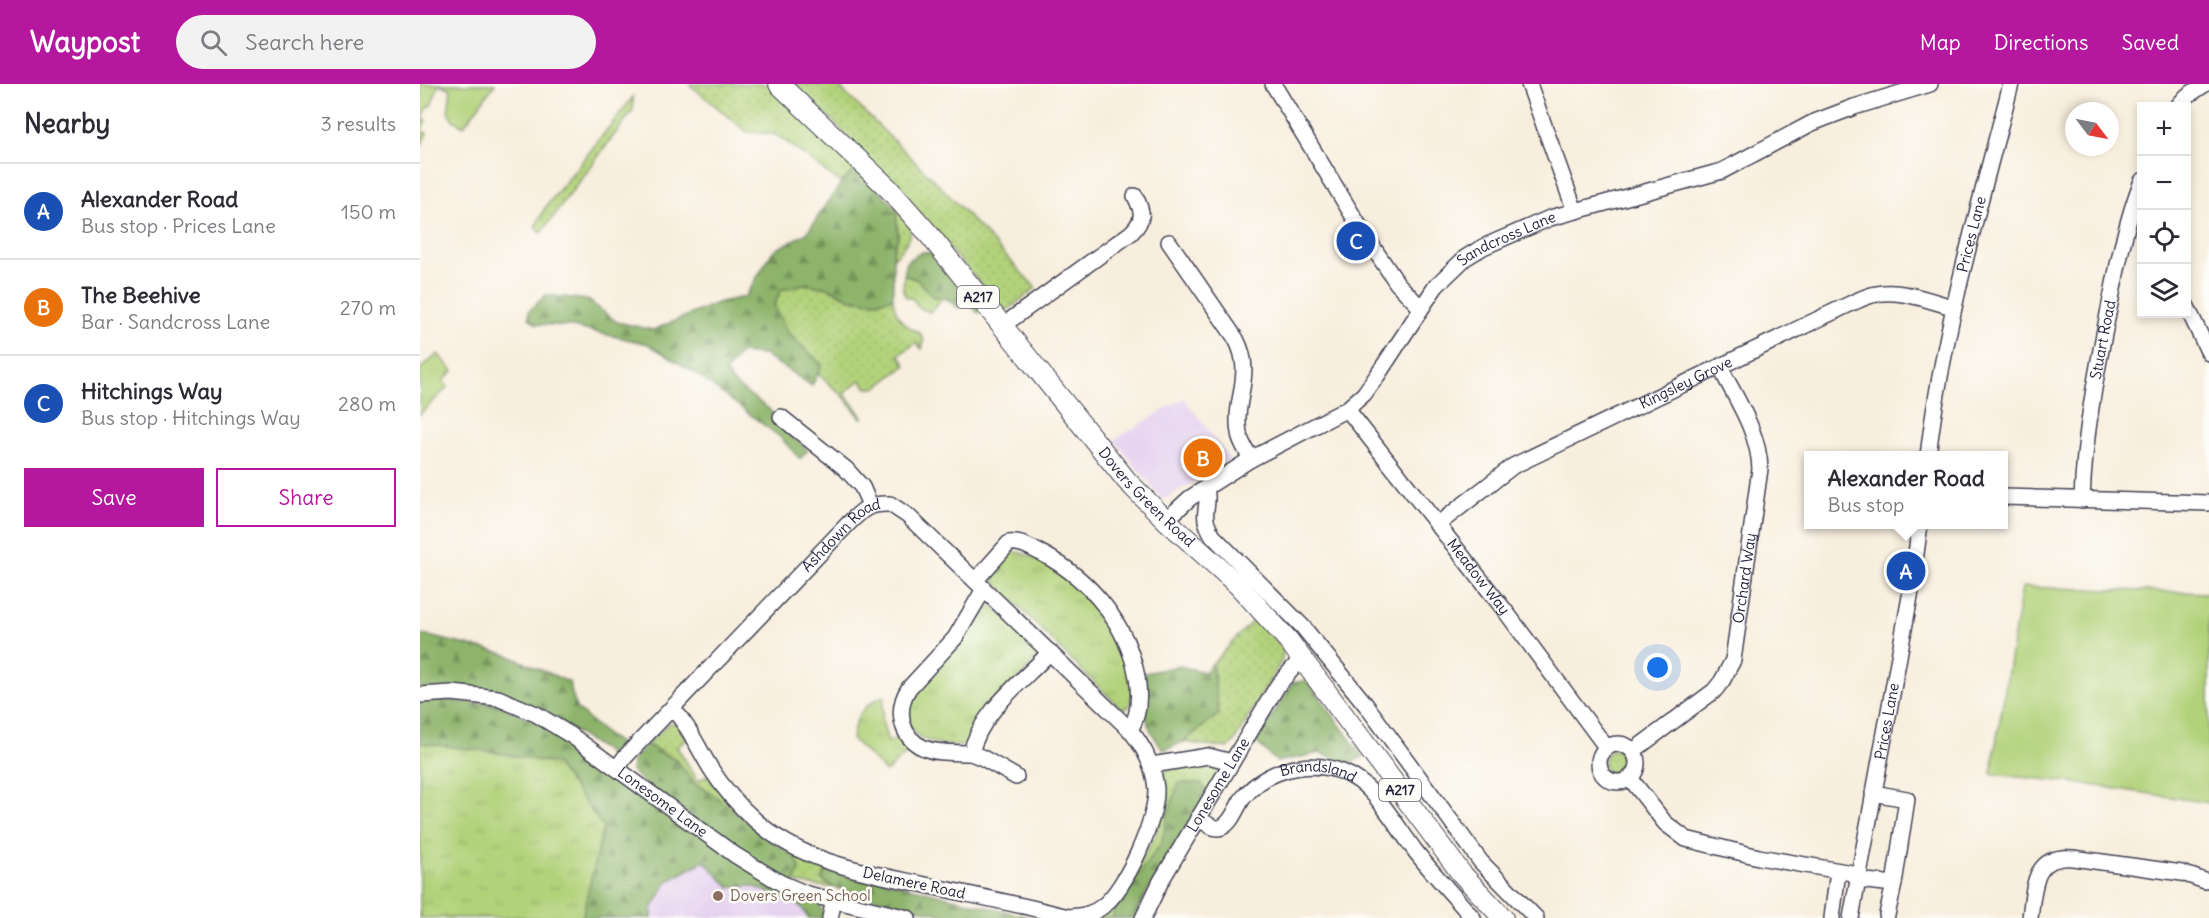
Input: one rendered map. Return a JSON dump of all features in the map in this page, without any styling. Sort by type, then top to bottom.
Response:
[{"type":"main road","name":"Dovers Green Road","points":[[779,84],[889,189],[1140,495],[1238,585],[1288,640],[1461,873],[1503,918]]},
{"type":"street","points":[[1273,84],[1364,234],[1397,283],[1421,308]]},
{"type":"street","points":[[1529,84],[1575,211]]},
{"type":"street","name":"Sandcross Lane","points":[[1166,520],[1190,498],[1251,459],[1347,409],[1364,394],[1436,286],[1465,258],[1515,232],[1575,211],[1722,171],[1812,123],[1854,107],[1930,84]]},
{"type":"street","name":"Prices Lane","points":[[1929,451],[1953,307],[2011,84]]},
{"type":"street","points":[[2182,102],[2205,84]]},
{"type":"street","points":[[1002,326],[1131,233],[1137,227],[1142,210],[1135,196]]},
{"type":"street","name":"Stuart Road","points":[[2082,500],[2083,461],[2116,271],[2135,228],[2138,210]]},
{"type":"street","points":[[1169,242],[1244,353],[1245,369],[1239,435],[1251,459]]},
{"type":"street","name":"Kingsley Grove","points":[[1437,525],[1513,466],[1854,302],[1888,292],[1953,307]]},
{"type":"street","points":[[2191,314],[2209,352]]},
{"type":"street","name":"Orchard Way","points":[[1633,751],[1714,691],[1733,660],[1744,595],[1760,456],[1755,437],[1720,367]]},
{"type":"street","name":"Meadow Way","points":[[1347,409],[1506,612],[1606,747]]},
{"type":"street","points":[[781,417],[846,469],[862,487],[870,505]]},
{"type":"street","name":"Dovers Green Road","points":[[1206,487],[1208,498],[1204,512],[1205,524],[1213,536],[1303,627],[1366,705],[1481,862],[1536,918]]},
{"type":"street","points":[[2008,497],[2209,503]]},
{"type":"street","name":"Ashdown Road","points":[[617,768],[847,525],[870,505],[890,504],[899,508],[1130,730],[1140,742],[1152,765]]},
{"type":"street","name":"Prices Lane","points":[[1851,918],[1911,591],[1919,529]]},
{"type":"street","points":[[1016,777],[971,753],[934,751],[917,744],[909,737],[904,727],[901,707],[909,688],[955,638],[980,585],[1009,543],[1017,542],[1051,559],[1086,585],[1101,600],[1115,620],[1126,640],[1133,660],[1139,707],[1136,722],[1130,730]]},
{"type":"street","points":[[1288,640],[1303,627]]},
{"type":"street","points":[[971,753],[981,727],[990,713],[1050,652]]},
{"type":"street","name":"Lonesome Lane","points":[[1143,918],[1161,881],[1278,685],[1302,658]]},
{"type":"street","name":"Lonesome Lane","points":[[420,695],[452,693],[498,698],[536,714],[617,768],[735,855],[781,883],[807,894],[908,918]]},
{"type":"street","name":"Delamere Road","points":[[672,708],[688,726],[713,771],[736,801],[756,822],[780,840],[833,864],[1068,917],[1083,916],[1104,905],[1114,896],[1144,842],[1155,806],[1156,789],[1152,765]]},
{"type":"street","points":[[1621,743],[1633,751],[1637,765],[1630,778],[1618,783],[1602,775],[1598,763],[1606,747],[1621,743]]},
{"type":"street","points":[[1152,765],[1208,756],[1232,762]]},
{"type":"street","name":"Brandsland","points":[[1198,818],[1214,828],[1222,828],[1243,798],[1267,776],[1299,768],[1328,767],[1357,780],[1368,788],[1418,855],[1473,918]]},
{"type":"street","points":[[1630,778],[1665,823],[1686,839],[1759,857],[1894,884]]},
{"type":"street","points":[[1873,793],[1907,799],[1887,915]]},
{"type":"street","points":[[2030,918],[2037,876],[2046,864],[2057,858],[2073,858],[2182,873],[2208,886]]},
{"type":"street","points":[[1832,918],[1838,871]]},
{"type":"street","points":[[830,918],[834,900]]},
{"type":"shaded area","points":[[1184,398],[1230,460],[1163,500],[1114,440]]},
{"type":"shaded area","name":"Dovers Green School","points":[[704,861],[729,887],[753,886],[801,906],[808,918],[652,918],[652,909],[668,880]]},
{"type":"green space","points":[[420,84],[439,84],[431,106],[428,106],[423,118],[426,120],[421,131],[427,133],[421,146]]},
{"type":"green space","points":[[439,84],[495,84],[464,126],[454,121],[448,112],[451,89]]},
{"type":"green space","points":[[689,84],[770,84],[858,167],[841,183],[774,134],[747,132]]},
{"type":"green space","points":[[792,84],[836,84],[942,188],[1036,288],[1006,311],[831,119]]},
{"type":"green space","points":[[633,97],[633,110],[541,233],[535,227],[545,208]]},
{"type":"green space","points":[[858,167],[896,208],[898,237],[893,250],[893,298],[875,302],[851,299],[829,288],[803,284],[781,290],[774,306],[788,333],[822,365],[812,386],[765,355],[740,353],[725,372],[736,385],[769,409],[788,433],[808,450],[800,459],[780,437],[692,371],[648,344],[568,326],[536,324],[529,318],[529,311],[546,295],[588,300],[617,322],[653,330],[720,302],[745,297],[773,251],[807,233],[841,183]]},
{"type":"green space","points":[[896,208],[911,224],[906,242],[894,258],[893,250],[898,237]]},
{"type":"green space","points":[[922,252],[937,253],[984,308],[978,313],[968,302],[958,308],[947,299],[932,296],[918,280],[904,275],[907,261]]},
{"type":"green space","points":[[904,275],[918,280],[932,296],[942,298],[930,312],[919,308],[913,299],[906,297],[903,290]]},
{"type":"green space","points":[[803,284],[829,288],[851,299],[875,302],[893,298],[901,320],[920,333],[924,341],[922,349],[916,343],[899,355],[906,365],[876,388],[867,388],[861,380],[844,393],[863,417],[862,419],[843,396],[818,374],[822,365],[788,333],[774,306],[781,289]]},
{"type":"green space","points":[[438,354],[453,371],[443,381],[448,387],[420,414],[420,369]]},
{"type":"green space","points":[[1011,551],[1035,559],[1063,575],[1089,596],[1107,615],[1119,635],[1131,672],[1132,696],[1129,707],[1122,709],[993,580],[994,569]]},
{"type":"green space","points":[[2022,587],[2209,593],[2209,803],[2078,783],[1991,774]]},
{"type":"green space","points":[[986,606],[995,608],[1039,650],[1037,656],[968,745],[954,746],[935,743],[920,737],[911,727],[908,701],[977,610]]},
{"type":"green space","points":[[1255,618],[1283,649],[1282,660],[1234,742],[1228,748],[1183,742],[1219,714],[1212,664]]},
{"type":"green space","points":[[420,634],[505,654],[569,682],[576,708],[622,745],[613,756],[545,713],[420,689]]},
{"type":"green space","points":[[1212,664],[1219,714],[1183,742],[1164,750],[1147,722],[1144,705],[1144,673],[1179,666],[1205,672]]},
{"type":"green space","points":[[1307,680],[1363,757],[1348,764],[1320,753],[1277,762],[1256,742],[1293,683]]},
{"type":"green space","points":[[884,696],[882,721],[888,742],[898,738],[912,748],[886,772],[852,739],[855,724],[861,713],[870,703]]},
{"type":"green space","points":[[446,700],[497,705],[532,719],[819,903],[823,913],[822,918],[808,918],[801,906],[753,886],[729,887],[704,861],[668,881],[652,909],[652,918],[582,918],[603,827],[556,764],[493,752],[420,743],[420,702]]},
{"type":"green space","points":[[669,723],[677,724],[687,740],[677,747],[698,781],[707,775],[746,821],[714,795],[695,784],[676,760],[647,745]]},
{"type":"green space","points":[[420,743],[493,752],[556,764],[603,827],[582,918],[420,918]]},
{"type":"green space","points":[[647,745],[676,760],[695,784],[714,795],[769,840],[795,855],[800,869],[794,883],[752,859],[642,782],[631,770],[633,759]]},
{"type":"green space","points":[[1618,749],[1628,753],[1632,763],[1628,773],[1618,777],[1608,773],[1604,763],[1608,753]]},
{"type":"green space","points":[[1209,762],[1216,767],[1218,776],[1150,886],[1135,918],[1097,918],[1132,877],[1156,834],[1161,814],[1160,779],[1164,771]]},
{"type":"green space","points":[[1179,783],[1200,783],[1208,792],[1131,918],[1113,918],[1113,910],[1162,842],[1168,813]]},
{"type":"green space","points":[[795,855],[835,868],[822,880],[835,888],[794,883],[800,869]]},
{"type":"green space","points":[[835,868],[1031,918],[956,918],[835,888],[822,880],[826,869]]},
{"type":"place","name":"Hitchings Way","points":[[1356,241]]},
{"type":"place","name":"The Beehive","points":[[1203,458]]},
{"type":"place","name":"Alexander Road","points":[[1906,571]]},
{"type":"place","name":"Dovers Green School","points":[[718,896]]}]
